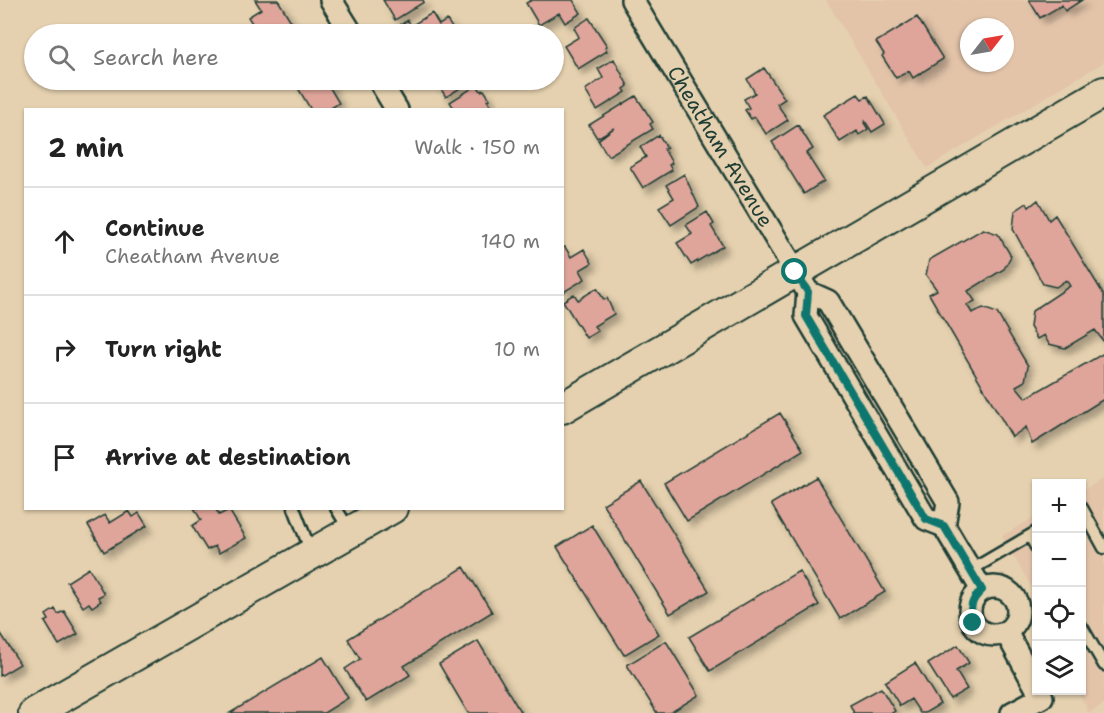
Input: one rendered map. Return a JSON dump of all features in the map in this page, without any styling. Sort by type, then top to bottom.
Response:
[{"type":"street","points":[[331,0],[346,24]]},
{"type":"street","name":"Cheatham Avenue","points":[[632,0],[802,282],[806,316],[926,519],[944,526],[982,590]]},
{"type":"street","points":[[385,90],[396,108]]},
{"type":"street","points":[[566,399],[802,282],[1104,92]]},
{"type":"street","points":[[34,713],[312,555],[343,521],[384,510]]},
{"type":"street","points":[[997,587],[1010,593],[1014,599],[1018,614],[1006,632],[994,635],[981,632],[973,623],[969,611],[973,598],[982,590],[997,587]]},
{"type":"street","points":[[1006,632],[1042,697],[1012,713]]},
{"type":"lane","points":[[295,510],[312,555]]},
{"type":"lane","points":[[1086,515],[1104,548]]},
{"type":"lane","points":[[970,570],[1032,535]]},
{"type":"lane","points":[[1086,634],[1104,665]]},
{"type":"shaded area","points":[[826,0],[1104,0],[1104,62],[927,168]]},
{"type":"shaded area","points":[[1104,478],[1104,704],[1089,713],[1080,695],[1086,695],[1086,489]]},
{"type":"shaded area","points":[[1032,518],[1032,588],[1002,536]]},
{"type":"building","points":[[255,0],[278,0],[292,23],[253,24],[248,17],[261,9]]},
{"type":"building","points":[[383,0],[423,0],[424,2],[395,20]]},
{"type":"building","points":[[532,0],[573,0],[581,13],[565,23],[559,13],[538,24],[526,3]]},
{"type":"building","points":[[1029,0],[1082,0],[1065,11],[1062,5],[1040,18]]},
{"type":"building","points":[[432,13],[438,24],[414,24]]},
{"type":"building","points":[[917,17],[943,59],[913,78],[909,71],[896,78],[876,42]]},
{"type":"building","points":[[589,18],[607,46],[605,47],[607,51],[578,69],[564,46],[579,37],[574,28]]},
{"type":"building","points":[[614,59],[628,86],[624,89],[626,92],[597,110],[585,90],[603,78],[598,69]]},
{"type":"building","points":[[764,68],[785,99],[777,104],[788,120],[766,134],[755,117],[751,119],[745,110],[749,108],[744,99],[755,93],[747,79]]},
{"type":"building","points":[[299,90],[331,90],[339,103],[331,108],[310,108]]},
{"type":"building","points":[[441,90],[457,90],[446,97]]},
{"type":"building","points":[[469,90],[484,90],[490,99],[487,100],[491,107],[454,108],[450,102]]},
{"type":"building","points":[[858,94],[862,99],[868,96],[885,124],[872,132],[865,121],[868,129],[859,135],[857,131],[840,142],[823,115]]},
{"type":"building","points":[[636,96],[653,122],[650,124],[653,129],[608,156],[598,140],[614,128],[597,138],[589,125]]},
{"type":"building","points":[[798,125],[813,149],[806,153],[824,181],[804,194],[772,142]]},
{"type":"building","points":[[659,135],[667,148],[664,149],[672,163],[669,165],[672,170],[643,188],[630,167],[646,157],[640,147]]},
{"type":"building","points":[[684,174],[699,207],[671,225],[659,207],[674,198],[666,185]]},
{"type":"building","points":[[1038,200],[1049,220],[1055,215],[1104,295],[1104,342],[1095,330],[1065,348],[1049,344],[1044,335],[1037,339],[1030,327],[1032,311],[1070,286],[1066,280],[1056,287],[1043,284],[1013,229],[1015,211],[1027,203],[1029,207]]},
{"type":"building","points":[[707,212],[714,224],[711,226],[723,246],[691,265],[677,243],[692,234],[686,225]]},
{"type":"building","points":[[983,229],[998,234],[1011,256],[1004,269],[968,291],[975,301],[967,305],[972,313],[983,308],[997,313],[1028,366],[1025,381],[1016,386],[1026,398],[1104,353],[1104,399],[1032,444],[1026,427],[1012,437],[929,294],[937,290],[926,275],[929,260]]},
{"type":"building","points":[[564,247],[571,257],[584,249],[592,263],[580,270],[585,279],[564,292]]},
{"type":"building","points":[[597,288],[604,300],[607,298],[614,314],[594,326],[598,331],[586,338],[564,303],[574,294],[578,300]]},
{"type":"building","points":[[780,413],[803,450],[687,521],[664,483]]},
{"type":"building","points":[[816,477],[885,592],[840,619],[771,504]]},
{"type":"building","points":[[641,481],[709,591],[670,614],[603,504]]},
{"type":"building","points":[[195,510],[216,510],[219,515],[229,510],[246,538],[219,553],[215,546],[207,550],[192,526],[201,520]]},
{"type":"building","points":[[129,511],[133,517],[139,513],[147,526],[104,552],[88,525],[105,515],[110,523]]},
{"type":"building","points":[[592,525],[659,634],[624,655],[557,547]]},
{"type":"building","points":[[464,567],[492,612],[404,666],[410,675],[366,702],[345,669],[360,659],[348,639]]},
{"type":"building","points":[[89,568],[104,594],[98,597],[101,601],[92,607],[89,603],[83,607],[67,582]]},
{"type":"building","points":[[799,571],[819,605],[710,671],[689,637]]},
{"type":"building","points":[[55,609],[58,614],[64,611],[78,634],[59,645],[45,622],[49,620],[46,615]]},
{"type":"building","points":[[0,632],[20,664],[0,676]]},
{"type":"building","points":[[478,641],[521,713],[468,713],[439,664]]},
{"type":"building","points":[[666,641],[699,695],[670,713],[657,713],[627,665]]},
{"type":"building","points":[[958,645],[969,663],[956,671],[967,689],[950,699],[928,664]]},
{"type":"building","points":[[323,657],[348,698],[324,713],[230,713]]},
{"type":"building","points":[[915,663],[940,704],[925,713],[920,713],[911,699],[900,706],[885,682]]},
{"type":"building","points":[[881,688],[895,711],[892,713],[854,713],[850,705]]},
{"type":"route","points":[[795,272],[808,292],[806,316],[884,450],[926,519],[944,526],[982,590],[973,598],[969,611],[973,623]]}]
